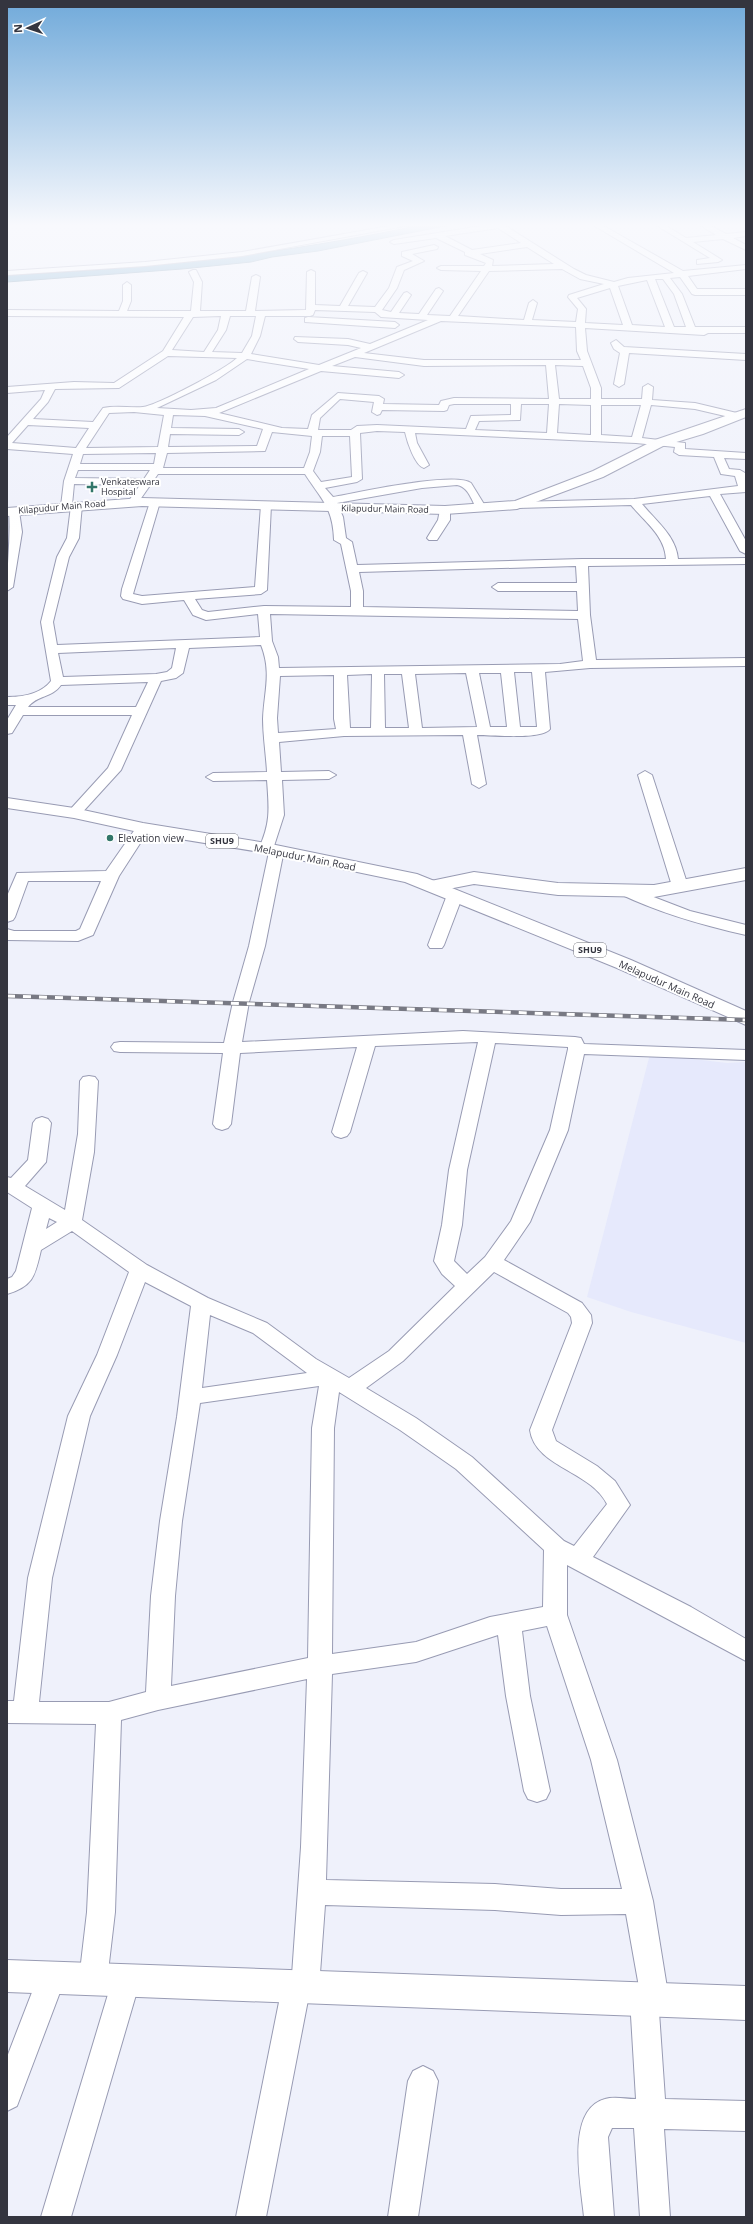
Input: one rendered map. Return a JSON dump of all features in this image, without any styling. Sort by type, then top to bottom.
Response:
[{"type":"street","points":[[114,409],[102,403],[104,396],[116,386],[166,353],[182,329]]},
{"type":"street","points":[[206,355],[222,329]]},
{"type":"street","points":[[145,410],[223,372],[245,356],[256,335],[257,329]]},
{"type":"street","points":[[302,329],[296,342],[348,342],[394,349],[418,355]]},
{"type":"street","points":[[206,413],[219,410],[417,329]]},
{"type":"street","points":[[580,329],[582,350],[596,388],[598,419],[596,438]]},
{"type":"street","points":[[615,329],[616,346],[623,350],[746,357]]},
{"type":"street","points":[[654,329],[746,330]]},
{"type":"street","points":[[692,330],[746,339]]},
{"type":"street","points":[[619,384],[625,352],[623,350]]},
{"type":"street","points":[[166,353],[281,358],[320,368],[399,375]]},
{"type":"street","points":[[354,354],[381,359],[424,363],[588,363]]},
{"type":"street","points":[[550,362],[554,401],[552,436]]},
{"type":"street","points":[[7,390],[50,387],[116,386]]},
{"type":"street","points":[[7,443],[45,400],[50,387]]},
{"type":"street","points":[[636,440],[647,402],[648,387]]},
{"type":"street","points":[[308,471],[315,452],[316,418],[338,396],[379,399],[377,407],[377,428]]},
{"type":"street","points":[[469,433],[475,418],[516,418],[516,401]]},
{"type":"street","points":[[377,407],[444,408],[444,403],[448,402],[647,402],[695,406],[743,418]]},
{"type":"street","points":[[7,730],[23,706],[47,693],[58,681],[47,622],[54,600],[58,572],[63,557],[73,538],[72,506],[69,481],[79,451],[106,410],[114,409],[206,413],[268,428],[315,432],[355,433]]},
{"type":"street","points":[[133,502],[157,469],[169,412]]},
{"type":"street","name":"Kilapudur Main Road","points":[[10,512],[133,502],[266,505],[333,504],[445,510],[482,509],[517,505],[598,474],[661,443],[743,418]]},
{"type":"street","points":[[27,422],[97,425]]},
{"type":"street","points":[[7,446],[79,451],[261,449],[268,428]]},
{"type":"street","points":[[317,486],[357,479],[355,433],[357,429],[377,428],[636,440],[681,445],[679,452],[717,453],[746,456]]},
{"type":"street","points":[[166,430],[239,432]]},
{"type":"street","points":[[410,430],[412,443],[424,465]]},
{"type":"street","points":[[517,505],[634,502],[745,489],[740,473],[725,472],[717,453]]},
{"type":"street","points":[[74,467],[308,471]]},
{"type":"street","points":[[308,471],[317,486],[333,504],[340,524],[340,540],[346,542],[357,591],[357,611]]},
{"type":"street","points":[[69,481],[149,482]]},
{"type":"street","points":[[333,504],[421,485],[461,482],[468,486],[482,509]]},
{"type":"street","points":[[714,493],[746,551]]},
{"type":"street","points":[[155,502],[127,596],[142,600],[262,590],[266,505]]},
{"type":"street","points":[[634,502],[666,538],[673,556],[672,563]]},
{"type":"street","points":[[433,538],[444,520],[445,510]]},
{"type":"street","points":[[7,587],[16,532],[10,512]]},
{"type":"street","points":[[352,569],[438,565],[582,562],[672,563],[746,561]]},
{"type":"street","points":[[582,562],[584,615],[590,664]]},
{"type":"street","points":[[498,586],[583,587]]},
{"type":"street","points":[[188,597],[197,612],[206,616],[264,610],[584,615]]},
{"type":"street","points":[[222,1124],[232,1048],[241,1002],[257,946],[272,849],[272,835],[277,815],[270,718],[274,686],[272,658],[266,641],[264,610]]},
{"type":"street","points":[[52,649],[266,641]]},
{"type":"street","points":[[58,681],[156,678],[172,675],[178,670],[183,644]]},
{"type":"street","points":[[273,672],[560,668],[590,664],[746,662]]},
{"type":"street","points":[[507,668],[514,732]]},
{"type":"street","points":[[272,738],[344,732],[538,731],[543,729],[538,668]]},
{"type":"street","points":[[472,669],[484,731]]},
{"type":"street","points":[[378,670],[378,733]]},
{"type":"street","points":[[408,670],[416,732]]},
{"type":"street","points":[[340,672],[341,719],[344,732]]},
{"type":"street","points":[[74,813],[114,770],[156,678]]},
{"type":"street","points":[[7,701],[23,706],[142,711]]},
{"type":"street","points":[[468,731],[479,784]]},
{"type":"street","points":[[213,776],[329,775]]},
{"type":"street","points":[[646,775],[680,886]]},
{"type":"street","name":"Melapudur Main Road","points":[[8,803],[74,813],[143,828],[272,849],[410,878],[624,964],[746,1019]]},
{"type":"street","points":[[7,934],[12,936],[78,936],[87,932],[111,876],[143,828]]},
{"type":"street","points":[[433,886],[474,878],[558,889],[654,891],[746,874]]},
{"type":"street","points":[[7,917],[22,876],[111,876]]},
{"type":"street","name":"Melapudur Main Road","points":[[433,886],[515,908],[746,1007]]},
{"type":"street","points":[[625,891],[655,905],[704,921],[746,930]]},
{"type":"street","points":[[436,945],[455,895]]},
{"type":"street","points":[[120,1047],[232,1048],[441,1037],[488,1037],[575,1042],[577,1049],[559,1130],[520,1222],[492,1262],[396,1356],[341,1382],[190,1397]]},
{"type":"street","points":[[467,1285],[449,1270],[444,1261],[452,1225],[458,1170],[488,1037]]},
{"type":"street","points":[[341,1132],[352,1089],[367,1042]]},
{"type":"street","points":[[577,1049],[746,1055]]},
{"type":"street","points":[[32,1247],[72,1222],[82,1178],[90,1117],[89,1081]]},
{"type":"street","points":[[42,1123],[37,1162],[11,1184],[42,1206],[72,1222],[140,1270],[201,1302],[260,1328],[309,1364],[408,1424],[464,1463],[567,1553],[683,1614],[746,1651]]},
{"type":"street","points":[[7,1287],[19,1282],[26,1273],[42,1206]]},
{"type":"street","points":[[492,1262],[575,1308],[582,1315],[582,1323],[541,1430],[542,1438],[548,1448],[604,1483],[616,1494],[620,1505],[567,1553],[555,1615],[604,1760],[639,1901],[649,1999],[651,2085],[649,2128],[655,2217]]},
{"type":"street","points":[[140,1270],[107,1355],[79,1416],[40,1578],[16,1712],[109,1713],[158,1698],[319,1666],[416,1652],[490,1627],[555,1615]]},
{"type":"street","points":[[158,1698],[162,1596],[171,1521],[190,1397],[201,1302]]},
{"type":"street","points":[[251,2217],[301,1987],[313,1892],[319,1766],[323,1428],[341,1382]]},
{"type":"street","points":[[509,1624],[518,1696],[537,1791]]},
{"type":"street","points":[[56,2217],[110,1981],[101,1912],[109,1713]]},
{"type":"street","points":[[313,1892],[495,1897],[561,1902],[639,1901]]},
{"type":"street","points":[[7,1976],[51,1979],[746,2003]]},
{"type":"street","points":[[7,2096],[51,1979]]},
{"type":"street","points":[[403,2217],[423,2081]]},
{"type":"street","points":[[599,2217],[593,2137],[596,2122],[606,2112],[746,2116]]},
{"type":"shaded area","points":[[650,1054],[727,1063],[746,1062],[746,1343],[631,1312],[587,1297]]},
{"type":"railway","points":[[7,996],[746,1020]]},
{"type":"place","name":"Venkateswara Hospital","points":[[92,487]]},
{"type":"place","name":"Elevation view","points":[[110,838]]}]
